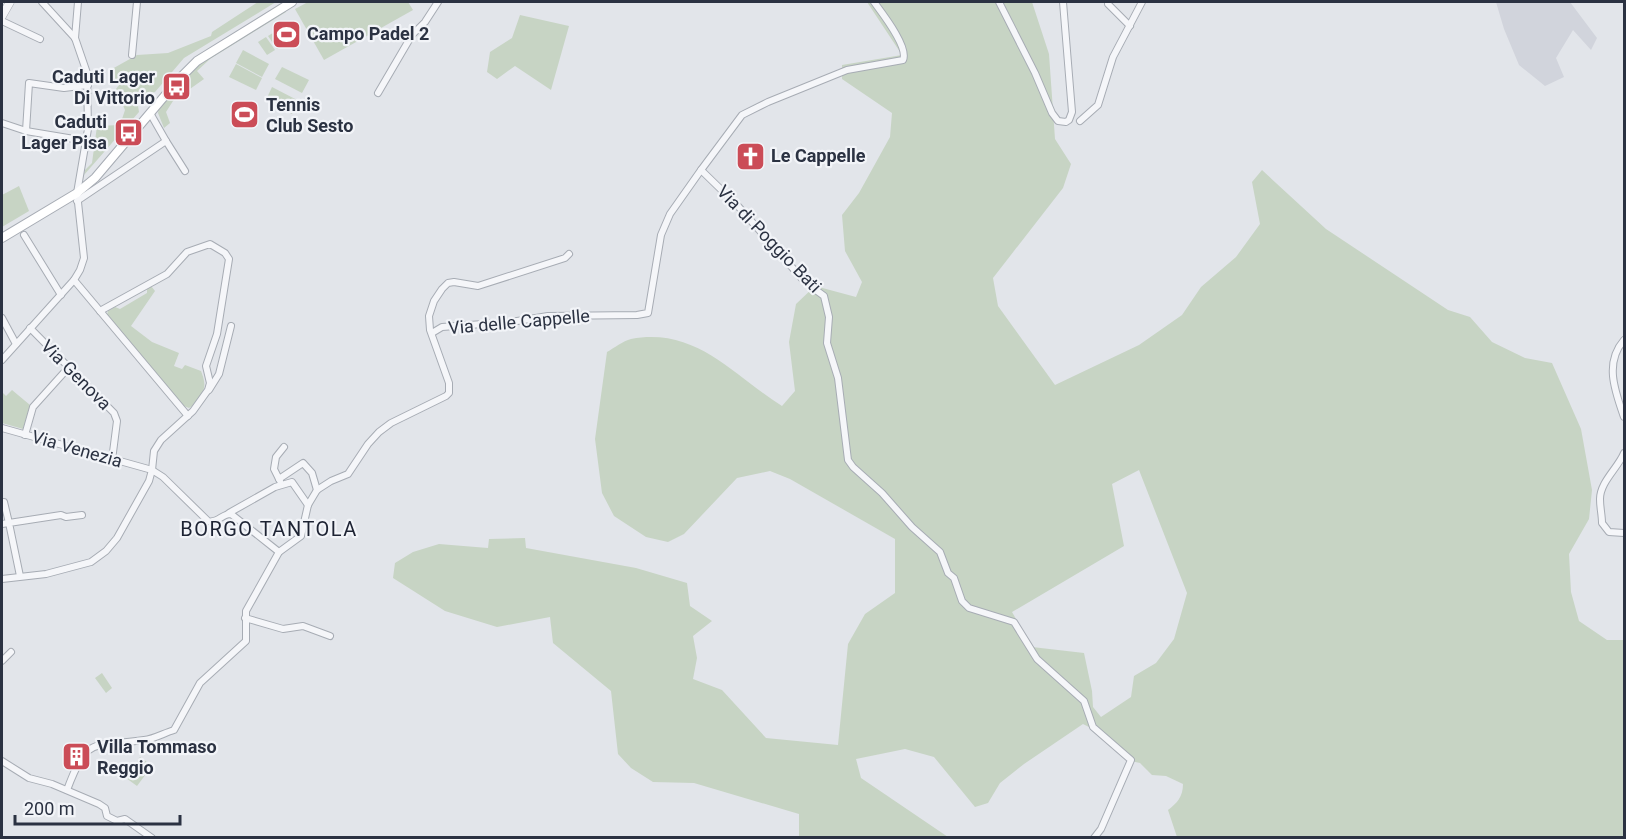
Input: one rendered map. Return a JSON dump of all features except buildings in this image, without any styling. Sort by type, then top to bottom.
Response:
[{"type":"main road","points":[[2,238],[77,197],[197,61],[292,2]]},
{"type":"street","points":[[2,15],[10,2]]},
{"type":"street","points":[[2,360],[74,280],[82,266],[84,253],[77,197],[86,141],[88,85],[86,68],[75,38],[42,2]]},
{"type":"street","points":[[75,38],[78,2]]},
{"type":"street","points":[[132,55],[137,2]]},
{"type":"street","points":[[378,93],[412,35],[425,22],[438,2]]},
{"type":"street","name":"Via delle Cappelle","points":[[432,333],[442,327],[511,322],[548,316],[648,314],[661,235],[670,214],[742,116],[768,102],[847,70],[903,60],[905,52],[874,2]]},
{"type":"street","points":[[999,2],[1035,73],[1052,113],[1058,121],[1063,122],[1069,120],[1072,112],[1063,2]]},
{"type":"street","points":[[1108,2],[1130,26]]},
{"type":"street","points":[[1080,121],[1098,105],[1113,57],[1142,2]]},
{"type":"street","points":[[2,21],[40,39]]},
{"type":"street","points":[[26,131],[29,83],[64,88],[88,85]]},
{"type":"street","points":[[150,113],[185,171]]},
{"type":"street","points":[[2,123],[26,131],[86,141]]},
{"type":"street","points":[[77,197],[166,141]]},
{"type":"street","name":"Via di Poggio Bati","points":[[701,170],[737,205],[805,282],[824,296],[828,317],[827,343],[838,378],[848,459],[853,467],[940,552],[948,573],[954,578],[962,601],[969,608],[1014,622],[1037,659],[1084,700],[1093,727],[1131,759],[1101,829],[1094,837]]},
{"type":"street","points":[[24,235],[61,295]]},
{"type":"street","points":[[100,311],[167,274],[186,252],[210,244],[223,252],[230,262],[217,334],[206,366],[210,383],[208,390]]},
{"type":"street","name":"Via delle Cappelle","points":[[317,490],[348,474],[378,432],[448,393],[448,383],[429,323],[430,309],[434,300],[448,283],[478,286],[567,257],[569,254]]},
{"type":"street","points":[[74,280],[188,416]]},
{"type":"street","points":[[2,318],[16,344]]},
{"type":"street","points":[[2,579],[66,569],[91,562],[106,551],[117,538],[142,496],[153,470],[153,451],[161,440],[188,416],[219,374],[231,326]]},
{"type":"street","name":"Via Genova","points":[[30,328],[114,413],[117,421],[112,460]]},
{"type":"street","points":[[1624,340],[1613,358],[1612,376],[1624,417]]},
{"type":"street","points":[[25,435],[33,407],[69,367]]},
{"type":"street","name":"Via Venezia","points":[[2,428],[153,470]]},
{"type":"street","points":[[281,482],[274,469],[276,457],[284,447]]},
{"type":"street","points":[[1624,453],[1604,485],[1600,499],[1602,523],[1609,532],[1624,533]]},
{"type":"street","points":[[67,790],[77,764],[92,747],[151,739],[174,730],[200,683],[246,641],[246,611],[279,552],[301,536],[308,505],[317,490],[312,472],[303,463],[281,482],[215,521],[208,521],[153,470]]},
{"type":"street","points":[[281,482],[292,482],[308,505]]},
{"type":"street","points":[[2,502],[4,502],[20,576]]},
{"type":"street","points":[[229,513],[279,552]]},
{"type":"street","points":[[2,524],[57,516],[82,515]]},
{"type":"street","points":[[245,618],[283,629],[303,626],[330,636]]},
{"type":"street","points":[[2,660],[11,652]]},
{"type":"street","points":[[2,761],[29,778],[67,790],[99,804],[105,808],[107,816],[117,821],[125,819],[152,837]]},
{"type":"shaded area","points":[[1496,2],[1570,2],[1597,38],[1591,50],[1573,30],[1556,58],[1564,77],[1545,86],[1519,65]]},
{"type":"green space","points":[[258,2],[276,2],[184,58],[155,92],[148,94],[138,106],[139,112],[84,175],[85,170],[92,163],[97,126],[120,125],[125,110],[116,89],[119,85],[110,73],[112,69],[137,55],[168,53],[211,36],[212,32]]},
{"type":"green space","points":[[308,2],[408,2],[413,10],[324,60],[295,9]]},
{"type":"green space","points":[[867,2],[1032,2],[1049,54],[1055,139],[1071,164],[1063,188],[993,278],[998,306],[1055,385],[1139,345],[1182,315],[1201,287],[1236,257],[1260,224],[1252,182],[1262,170],[1326,229],[1448,310],[1470,317],[1492,342],[1525,358],[1552,363],[1581,429],[1592,490],[1589,519],[1569,554],[1571,592],[1579,621],[1607,640],[1624,640],[1624,837],[1177,837],[1168,810],[1179,799],[1183,784],[1166,776],[1152,775],[1140,763],[1126,760],[1109,737],[1083,724],[1000,783],[988,803],[975,807],[934,757],[905,749],[856,759],[861,778],[948,837],[799,837],[799,814],[694,783],[653,782],[631,768],[618,754],[611,691],[553,643],[550,617],[497,627],[445,611],[393,578],[395,563],[413,552],[439,544],[488,548],[489,539],[525,538],[526,548],[636,568],[687,583],[690,606],[712,621],[693,636],[697,658],[693,679],[722,690],[766,738],[838,745],[848,644],[865,614],[895,593],[895,539],[790,479],[770,471],[737,478],[684,534],[668,542],[646,537],[614,516],[602,493],[595,439],[607,352],[631,339],[654,337],[675,340],[695,347],[713,356],[782,406],[795,391],[789,342],[796,304],[815,286],[856,297],[862,282],[845,251],[842,215],[859,193],[890,137],[892,113],[842,79],[842,65],[902,55]],"holes":[[[1139,470],[1187,593],[1174,639],[1156,663],[1134,676],[1131,697],[1101,717],[1093,707],[1084,653],[1032,647],[1012,612],[1124,546],[1112,484]]]},
{"type":"green space","points":[[285,10],[286,12],[210,59],[197,71],[204,79],[173,101],[166,112],[170,123],[164,128],[158,113],[159,107],[198,65]]},
{"type":"green space","points":[[520,15],[569,26],[551,90],[515,66],[497,79],[487,72],[490,52],[512,38]]},
{"type":"green space","name":"Campo Padel 2","points":[[285,24],[294,38],[287,43],[278,29]]},
{"type":"green space","points":[[276,31],[285,44],[277,49],[268,36]]},
{"type":"green space","points":[[266,37],[275,50],[267,55],[258,42]]},
{"type":"green space","points":[[243,50],[269,64],[262,77],[236,63]]},
{"type":"green space","points":[[236,64],[262,78],[256,90],[229,77]]},
{"type":"green space","points":[[282,67],[309,80],[302,93],[275,79]]},
{"type":"green space","points":[[272,87],[299,101],[292,114],[266,100]]},
{"type":"green space","points":[[19,186],[29,211],[2,227],[2,195]]},
{"type":"green space","points":[[151,286],[155,291],[131,326],[152,342],[179,353],[174,366],[182,369],[185,365],[201,371],[204,390],[189,408],[184,406],[107,315],[108,311],[115,307],[120,309],[147,293],[147,288]]},
{"type":"green space","points":[[12,390],[30,405],[23,429],[2,423],[2,392],[6,396]]},
{"type":"green space","points":[[102,673],[112,688],[106,693],[95,678]]},
{"type":"green space","points":[[140,757],[152,766],[137,786],[126,778]]},
{"type":"place","name":"Campo Padel 2","points":[[286,34]]},
{"type":"place","name":"Caduti Lager Di Vittorio","points":[[176,87]]},
{"type":"place","name":"Tennis Club Sesto","points":[[245,115]]},
{"type":"place","name":"Caduti Lager Pisa","points":[[128,132]]},
{"type":"place","name":"Le Cappelle","points":[[750,156]]},
{"type":"place","name":"Villa Tommaso Reggio","points":[[76,757]]},
{"type":"district","name":"BORGO TANTOLA","points":[[269,529]]}]
